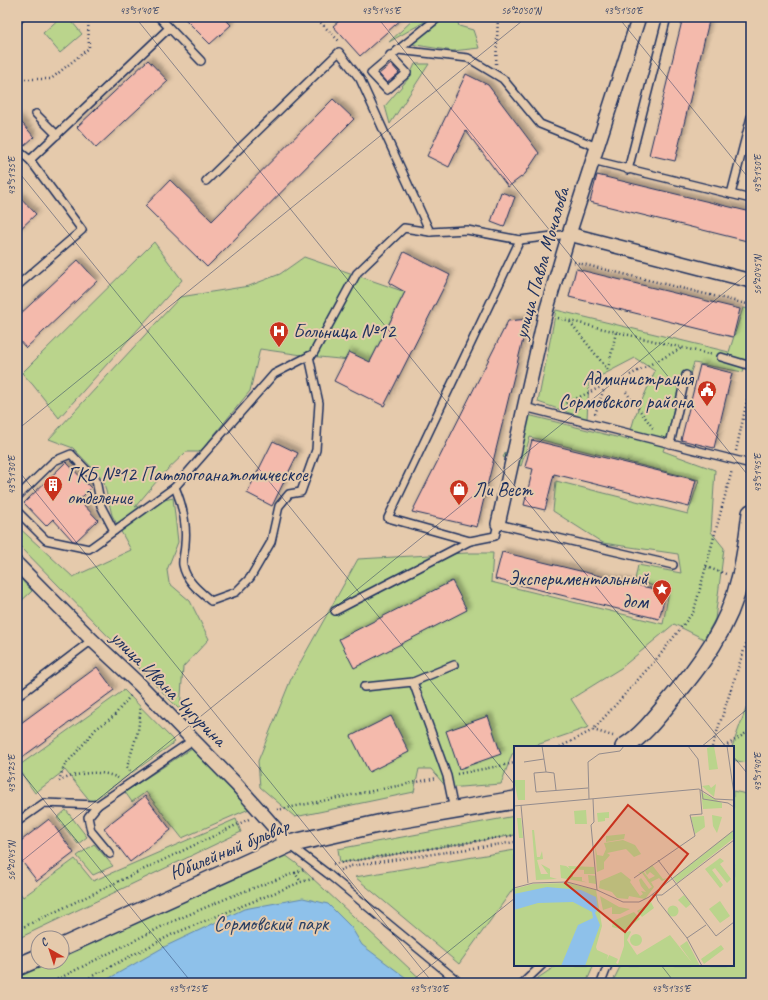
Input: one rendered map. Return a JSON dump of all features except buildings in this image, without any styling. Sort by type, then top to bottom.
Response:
[{"type":"street","name":"улица Павла Мочалова","points":[[498,524],[545,315],[592,160],[639,17]]},
{"type":"street","points":[[569,234],[751,281]]},
{"type":"street","points":[[632,745],[693,675],[716,641],[733,604],[740,579],[748,549],[751,513]]},
{"type":"street","name":"улица Ивана Чугурина","points":[[17,564],[92,640],[140,685],[237,785],[289,844]]},
{"type":"street","name":"Юбилейный бульвар","points":[[70,943],[289,844],[390,821],[514,800]]},
{"type":"street","points":[[17,967],[30,961]]},
{"type":"lane","points":[[17,21],[21,17]]},
{"type":"lane","points":[[159,17],[201,61]]},
{"type":"lane","points":[[390,56],[407,73],[387,90],[371,73],[390,56],[439,17]]},
{"type":"lane","points":[[628,170],[667,17]]},
{"type":"lane","points":[[30,160],[169,28]]},
{"type":"lane","points":[[398,50],[468,58],[503,79],[540,124],[597,147]]},
{"type":"lane","points":[[206,181],[338,52],[360,79],[430,232]]},
{"type":"lane","points":[[36,114],[57,135]]},
{"type":"lane","points":[[731,194],[751,117]]},
{"type":"lane","points":[[17,150],[30,160],[82,230],[17,286]]},
{"type":"lane","points":[[592,160],[751,199]]},
{"type":"lane","points":[[17,512],[46,540],[89,549],[175,487],[274,374],[313,354],[357,273],[404,228],[430,232],[467,230],[520,240],[569,234]]},
{"type":"lane","points":[[470,541],[388,518],[520,240]]},
{"type":"lane","points":[[175,487],[181,500],[184,520],[186,542],[183,565],[192,584],[211,601],[236,592],[250,578],[271,542],[279,506],[289,494],[301,492],[316,450],[319,403],[309,356]]},
{"type":"lane","points":[[721,357],[751,366]]},
{"type":"lane","points":[[667,443],[686,375]]},
{"type":"lane","points":[[524,407],[751,464]]},
{"type":"lane","points":[[17,497],[54,461],[71,454],[96,480],[101,506],[114,531]]},
{"type":"lane","points":[[335,611],[470,541],[495,536],[498,524],[673,565]]},
{"type":"lane","points":[[17,697],[92,640]]},
{"type":"lane","points":[[364,687],[413,682],[454,665]]},
{"type":"lane","points":[[413,682],[448,776],[454,810]]},
{"type":"lane","points":[[110,854],[91,831],[88,817],[98,805],[193,740]]},
{"type":"lane","points":[[17,822],[44,802],[98,805]]},
{"type":"lane","points":[[289,844],[328,874],[460,983]]},
{"type":"lane","points":[[523,983],[541,966]]},
{"type":"lane","points":[[601,983],[608,966]]},
{"type":"path","points":[[17,79],[52,79],[89,48],[88,17]]},
{"type":"path","points":[[495,74],[498,17]]},
{"type":"path","points":[[562,259],[751,305]]},
{"type":"path","points":[[545,315],[721,357]]},
{"type":"path","points":[[570,321],[608,370],[616,332]]},
{"type":"path","points":[[630,375],[682,348]]},
{"type":"path","points":[[562,746],[593,730],[660,655],[694,611],[734,460],[751,382]]},
{"type":"path","points":[[545,413],[602,388],[592,424]]},
{"type":"path","points":[[626,392],[667,443]]},
{"type":"path","points":[[747,399],[751,400]]},
{"type":"path","points":[[712,746],[751,629]]},
{"type":"path","points":[[132,782],[127,767],[138,731],[141,711],[140,685]]},
{"type":"path","points":[[132,782],[111,775],[82,773],[59,781],[64,766],[96,729],[114,716],[140,685]]},
{"type":"path","points":[[726,746],[751,730]]},
{"type":"path","points":[[50,983],[169,924],[237,894],[307,868],[514,834]]},
{"type":"path","points":[[79,983],[173,934],[301,882],[351,866],[514,842]]},
{"type":"path","points":[[295,873],[301,882]]},
{"type":"green space","points":[[61,17],[68,17],[82,34],[60,53],[43,33]]},
{"type":"green space","points":[[416,17],[433,17],[389,42]]},
{"type":"green space","points":[[445,17],[456,17],[459,26],[473,30],[479,48],[453,51],[410,43]]},
{"type":"green space","points":[[415,64],[429,64],[390,124],[385,106],[408,79]]},
{"type":"green space","points":[[154,242],[182,280],[59,418],[22,373]]},
{"type":"green space","points":[[304,257],[405,292],[370,362],[309,356],[260,349],[250,391],[200,452],[186,452],[162,475],[135,507],[173,498],[178,542],[167,570],[169,583],[190,601],[209,639],[183,667],[180,710],[17,543],[17,526],[73,577],[131,550],[112,515],[103,479],[73,448],[49,439],[180,297],[249,286],[280,274]]},
{"type":"green space","points":[[743,308],[751,309],[751,344],[743,372],[694,363],[663,451],[715,470],[711,532],[724,548],[715,619],[704,639],[674,624],[621,668],[571,699],[589,727],[534,746],[514,746],[514,753],[512,754],[501,784],[447,788],[431,769],[419,769],[414,792],[295,817],[260,787],[258,761],[291,679],[358,559],[493,553],[491,582],[663,624],[669,591],[635,580],[638,565],[681,573],[678,554],[603,543],[553,511],[556,481],[688,514],[699,480],[530,437],[521,466],[503,457],[528,415],[628,440],[635,416],[655,371],[635,358],[589,382],[587,419],[538,402],[556,310],[729,352]]},
{"type":"green space","points":[[17,575],[32,591],[17,605]]},
{"type":"green space","points":[[124,690],[175,742],[91,802],[65,770],[35,793],[17,767]]},
{"type":"green space","points":[[751,695],[751,764],[734,760],[734,746],[732,746]]},
{"type":"green space","points":[[192,748],[249,809],[182,838],[146,792],[132,802],[125,792]]},
{"type":"green space","points":[[734,791],[751,795],[751,983],[612,983],[620,966],[734,966]]},
{"type":"green space","points":[[66,810],[87,837],[78,844],[57,818]]},
{"type":"green space","points":[[514,816],[514,835],[340,863],[338,849]]},
{"type":"green space","points":[[236,819],[241,832],[36,930],[30,930],[30,933],[17,939],[17,889],[23,897],[75,859],[93,881]]},
{"type":"green space","points":[[94,844],[113,866],[93,875],[77,856]]},
{"type":"green space","points":[[514,850],[514,890],[459,964],[355,877]]},
{"type":"green space","name":"Сормовский парк","points":[[285,855],[296,863],[425,983],[17,983],[17,979],[30,970],[70,970],[70,951]]},
{"type":"green space","points":[[556,966],[594,966],[586,983],[536,983],[538,978]]},
{"type":"water","points":[[303,898],[328,904],[351,927],[362,945],[413,983],[101,983],[164,947],[244,909]]},
{"type":"place","name":"Больница №12","points":[[279,348]]},
{"type":"place","name":"Администрация Сормовского района","points":[[707,407]]},
{"type":"place","name":"ГКБ №12 Патологоанатомическое отделение","points":[[53,502]]},
{"type":"place","name":"Ли Вест","points":[[459,506]]},
{"type":"place","name":"Экспериментальный дом","points":[[662,606]]}]
